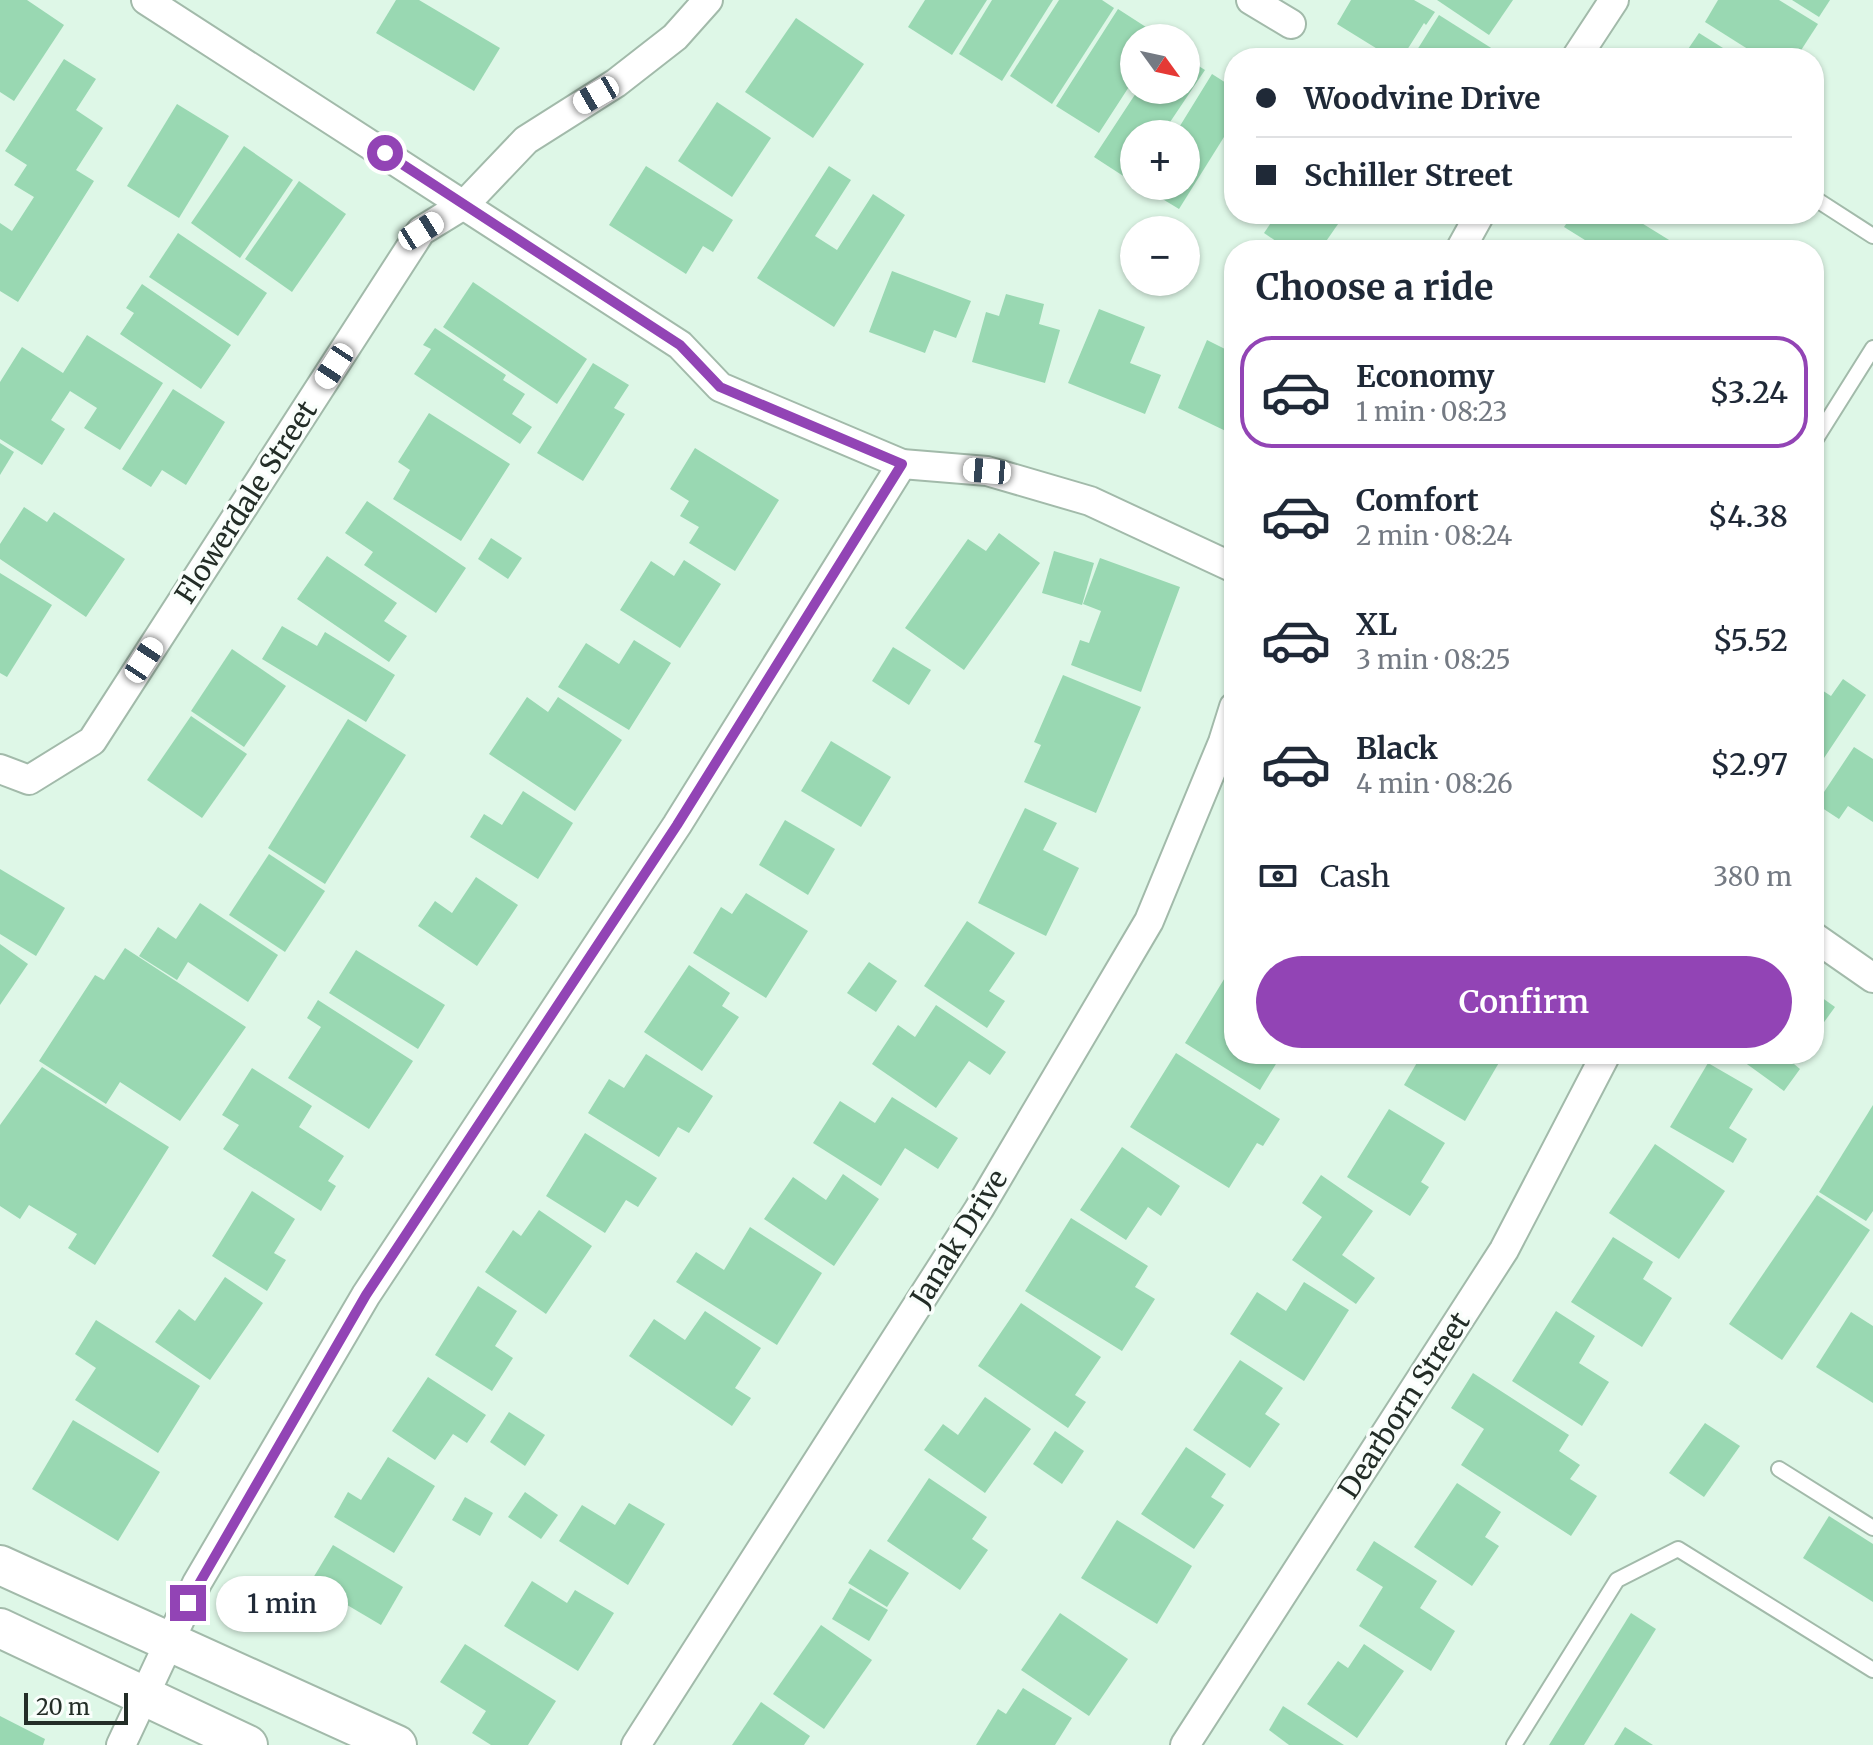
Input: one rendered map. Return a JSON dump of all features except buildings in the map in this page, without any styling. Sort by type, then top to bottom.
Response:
[{"type":"main road","points":[[0,1565],[397,1745]]},
{"type":"main road","points":[[0,1628],[248,1745]]},
{"type":"street","points":[[146,0],[680,345],[720,387],[902,464],[987,471],[1090,501],[1224,563]]},
{"type":"street","name":"Flowerdale Street","points":[[0,769],[29,780],[92,741],[421,231],[465,204],[526,140],[616,83],[675,37],[708,0]]},
{"type":"street","points":[[1251,0],[1291,24]]},
{"type":"street","points":[[1583,48],[1614,0]]},
{"type":"street","points":[[121,1745],[197,1583],[366,1295],[677,825],[902,464]]},
{"type":"street","name":"Janak Drive","points":[[636,1745],[979,1209],[1149,921],[1224,739]]},
{"type":"street","points":[[1824,944],[1873,978]]},
{"type":"street","name":"Dearborn Street","points":[[1185,1745],[1504,1250],[1601,1064]]},
{"type":"lane","points":[[1824,204],[1873,236]]},
{"type":"lane","points":[[1824,426],[1873,348]]},
{"type":"lane","points":[[1779,1469],[1873,1528]]},
{"type":"lane","points":[[1514,1745],[1617,1580],[1678,1549],[1873,1670]]},
{"type":"route","points":[[188,1603],[366,1295],[677,825],[902,464],[720,387],[680,345],[385,153]]}]
